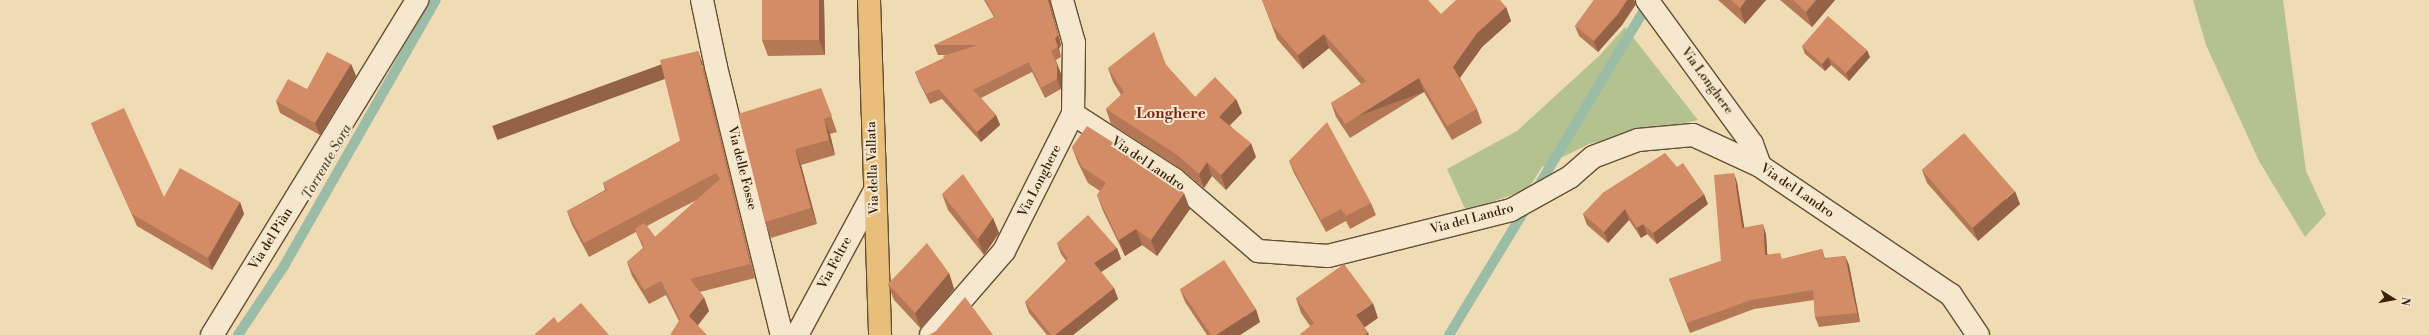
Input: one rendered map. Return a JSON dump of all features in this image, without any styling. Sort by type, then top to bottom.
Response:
[{"type":"main road","name":"Via della Vallata","points":[[868,0],[880,335]]},
{"type":"street","name":"Via del Piàn","points":[[212,335],[417,0]]},
{"type":"street","name":"Via delle Fosse","points":[[702,0],[716,67],[782,335]]},
{"type":"street","name":"Via Longhere","points":[[931,335],[1004,251],[1073,114],[1074,43],[1062,0]]},
{"type":"street","name":"Via Longhere","points":[[1647,0],[1752,144],[1760,166]]},
{"type":"street","name":"Via del Landro","points":[[1073,114],[1174,179],[1258,251],[1328,256],[1511,210],[1570,177],[1593,157],[1638,140],[1693,135],[1760,166],[1951,295],[1978,335]]},
{"type":"street","name":"Via Feltre","points":[[797,335],[874,192]]},
{"type":"green space","points":[[2193,0],[2283,0],[2306,171],[2326,214],[2305,237],[2259,161],[2206,45]]},
{"type":"green space","points":[[1625,27],[1698,120],[1589,144],[1542,167],[1528,189],[1466,211],[1447,169],[1517,131],[1600,55]]},
{"type":"building","points":[[762,0],[819,0],[819,40],[762,40]]},
{"type":"building","points":[[986,0],[1048,0],[1058,35],[1055,39],[1058,47],[1051,51],[1057,64],[1057,79],[1041,88],[1029,62],[973,90],[996,115],[977,132],[939,89],[926,94],[915,72],[944,58],[943,56],[978,45],[934,45],[995,17]]},
{"type":"building","points":[[1262,0],[1428,0],[1441,14],[1456,0],[1500,0],[1506,7],[1477,33],[1453,67],[1477,109],[1447,126],[1419,78],[1345,124],[1331,103],[1366,81],[1324,34],[1298,55],[1272,25]]},
{"type":"building","points":[[1594,0],[1627,0],[1618,14],[1594,41],[1575,26]]},
{"type":"building","points":[[1731,0],[1746,0],[1740,8]]},
{"type":"building","points":[[1793,0],[1816,0],[1806,12]]},
{"type":"building","points":[[1828,16],[1867,50],[1846,73],[1828,57],[1822,64],[1802,46]]},
{"type":"building","points":[[1154,32],[1166,65],[1195,97],[1215,77],[1236,99],[1219,117],[1251,143],[1221,175],[1207,162],[1199,174],[1176,154],[1106,109],[1124,92],[1108,68]]},
{"type":"building","points":[[698,51],[750,264],[690,279],[704,297],[689,316],[707,335],[670,335],[680,319],[661,281],[644,290],[627,262],[644,247],[635,229],[644,223],[655,237],[720,179],[716,173],[584,243],[567,211],[607,190],[603,183],[680,141],[660,60]]},
{"type":"building","points":[[327,52],[351,64],[315,123],[276,101],[288,79],[307,89]]},
{"type":"building","points":[[821,88],[832,116],[824,119],[829,140],[795,149],[811,208],[765,222],[738,114]]},
{"type":"building","points":[[124,108],[164,197],[180,168],[240,202],[208,258],[132,214],[91,123]]},
{"type":"building","points":[[1327,122],[1371,203],[1346,216],[1341,209],[1321,220],[1289,161]]},
{"type":"building","points":[[1087,126],[1161,173],[1184,193],[1151,240],[1136,229],[1119,240],[1097,195],[1106,183],[1082,167],[1072,147]]},
{"type":"building","points":[[1964,133],[2015,191],[1972,228],[1922,170]]},
{"type":"building","points":[[1665,153],[1677,167],[1683,163],[1704,194],[1653,233],[1643,224],[1637,228],[1625,209],[1604,232],[1583,214],[1604,192]]},
{"type":"building","points":[[1734,173],[1742,228],[1763,224],[1765,255],[1780,253],[1782,259],[1822,249],[1824,259],[1845,256],[1857,313],[1815,317],[1813,290],[1751,300],[1687,323],[1669,279],[1721,261],[1714,175]]},
{"type":"building","points":[[963,174],[993,218],[978,239],[942,194]]},
{"type":"building","points":[[1088,215],[1117,248],[1094,263],[1114,288],[1055,335],[1051,335],[1025,302],[1068,259],[1057,243]]},
{"type":"building","points":[[927,243],[949,273],[915,313],[888,284]]},
{"type":"building","points":[[1224,260],[1256,309],[1216,335],[1211,335],[1180,289]]},
{"type":"building","points":[[1344,264],[1373,303],[1356,315],[1368,332],[1364,335],[1299,335],[1314,323],[1296,298]]},
{"type":"building","points":[[965,297],[993,335],[929,335],[936,331]]},
{"type":"building","points":[[581,303],[609,335],[534,335],[554,317],[558,323]]},
{"type":"waterway","name":"Torrente Sora","points":[[238,335],[284,266],[436,0]]},
{"type":"waterway","points":[[1536,190],[1649,2]]},
{"type":"waterway","points":[[1449,335],[1526,208]]},
{"type":"district","name":"Longhere","points":[[1171,114]]}]
